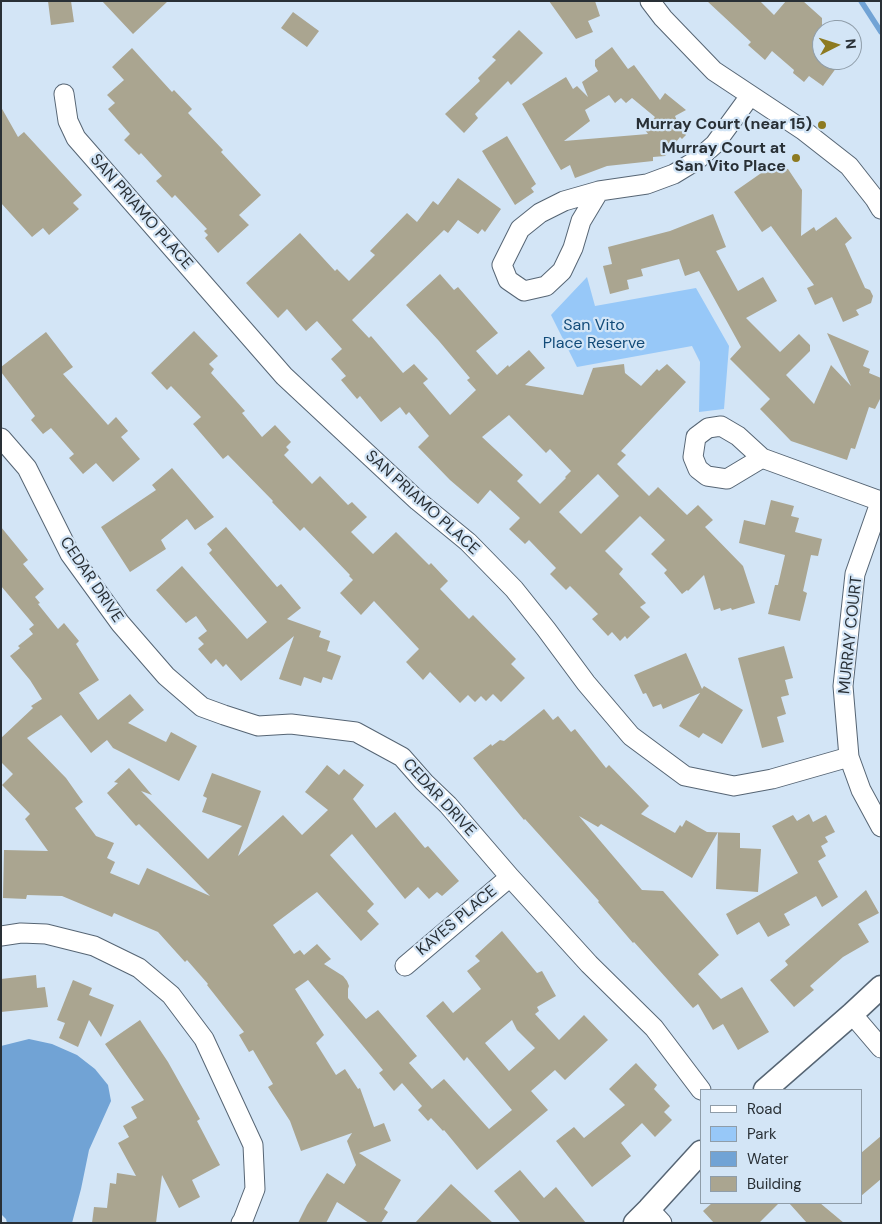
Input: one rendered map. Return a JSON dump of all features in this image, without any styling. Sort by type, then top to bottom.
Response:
[{"type":"street","points":[[650,1],[663,18],[714,70],[803,130],[849,166],[881,209]]},
{"type":"street","name":"SAN PRIAMO PLACE","points":[[64,94],[68,121],[76,138],[284,376],[418,502],[468,542],[514,589],[586,683],[630,736],[685,776],[734,786],[772,780],[849,757]]},
{"type":"street","points":[[598,191],[581,221],[573,248],[562,272],[546,286],[524,291],[508,280],[502,265],[520,228],[540,213],[564,201],[598,191],[647,184],[674,174],[696,160],[715,144],[750,96]]},
{"type":"street","name":"CEDAR DRIVE","points":[[1,438],[27,468],[70,554],[120,623],[166,676],[202,707],[258,726],[291,724],[356,732],[402,758],[448,805],[589,964],[654,1028],[700,1089]]},
{"type":"street","points":[[762,458],[880,501]]},
{"type":"street","name":"MURRAY COURT","points":[[880,501],[855,574],[843,686],[849,757],[861,790],[881,827]]},
{"type":"street","name":"KAYES PLACE","points":[[405,966],[510,877]]},
{"type":"street","points":[[1,936],[22,933],[46,934],[94,946],[139,968],[171,995],[204,1039],[253,1145],[255,1189],[244,1220],[241,1223]]},
{"type":"street","points":[[766,1089],[881,987]]},
{"type":"street","points":[[852,1014],[881,1048]]},
{"type":"street","points":[[649,1218],[700,1153]]},
{"type":"green space","name":"San Vito Place Reserve","points":[[587,277],[595,306],[696,288],[729,346],[724,409],[699,412],[700,362],[692,346],[577,367],[551,315]]},
{"type":"water","points":[[29,1039],[52,1044],[77,1055],[95,1069],[108,1085],[111,1101],[89,1150],[72,1223],[7,1223],[1,1214],[1,1046]]},
{"type":"building","points":[[48,1],[71,1],[74,22],[51,25]]},
{"type":"building","points":[[102,1],[168,1],[133,34]]},
{"type":"building","points":[[549,1],[595,1],[600,16],[588,21],[593,32],[576,39]]},
{"type":"building","points":[[707,1],[760,1],[774,15],[786,1],[803,1],[822,18],[822,20],[812,20],[812,70],[835,70],[823,86],[809,76],[804,82],[793,73],[794,70],[772,51],[765,60],[748,45],[751,42]]},
{"type":"building","points":[[293,12],[319,31],[307,47],[281,28]]},
{"type":"building","points":[[519,30],[543,53],[511,85],[508,81],[475,114],[478,118],[464,133],[445,114],[480,81],[478,78],[496,60],[492,57]]},
{"type":"building","points":[[612,47],[628,69],[634,65],[660,100],[665,93],[686,110],[675,116],[679,126],[686,135],[682,139],[680,137],[665,156],[653,157],[653,161],[607,166],[575,178],[570,165],[561,170],[522,104],[566,77],[573,89],[577,86],[588,97],[582,82],[598,71],[595,66],[595,60]],"holes":[[[609,95],[615,103],[621,98],[626,103],[632,98],[655,117],[645,130],[648,134],[564,141],[590,121],[585,110]]]},
{"type":"building","points":[[132,48],[172,92],[174,90],[192,109],[188,113],[223,150],[221,152],[261,195],[239,215],[249,225],[218,253],[205,238],[208,235],[204,231],[207,229],[175,195],[172,198],[156,181],[162,176],[141,153],[139,155],[124,140],[130,134],[108,109],[115,103],[107,95],[124,80],[112,67]]},
{"type":"building","points":[[1,107],[18,137],[24,132],[82,195],[73,203],[79,209],[49,235],[43,228],[32,237],[1,203]]},
{"type":"building","points":[[507,136],[536,184],[531,188],[534,192],[515,205],[482,151]]},
{"type":"building","points":[[767,169],[788,169],[802,190],[801,236],[814,227],[816,231],[836,217],[852,238],[845,244],[865,288],[870,290],[873,296],[871,303],[856,310],[859,315],[843,322],[832,297],[815,305],[807,288],[814,285],[771,226],[762,232],[734,192]]},
{"type":"building","points":[[458,178],[501,209],[485,232],[482,229],[478,234],[458,220],[448,233],[444,230],[352,320],[369,338],[371,336],[403,373],[414,364],[428,379],[423,383],[450,415],[476,390],[467,380],[470,378],[406,305],[440,274],[454,290],[458,287],[498,333],[476,351],[497,375],[529,350],[545,368],[525,385],[583,395],[593,368],[624,364],[625,373],[641,386],[657,369],[659,371],[667,364],[686,382],[621,451],[626,455],[617,464],[649,496],[658,487],[687,515],[698,505],[713,520],[705,527],[743,566],[755,603],[732,610],[731,608],[721,611],[720,608],[714,610],[704,575],[688,591],[682,594],[664,573],[667,570],[651,554],[665,540],[640,516],[605,551],[623,569],[619,574],[646,603],[640,607],[650,617],[627,639],[625,636],[620,641],[612,632],[608,636],[592,619],[598,614],[570,586],[566,590],[550,574],[556,568],[529,540],[525,544],[509,529],[520,518],[490,490],[478,504],[450,480],[418,447],[429,436],[409,412],[406,415],[400,407],[381,422],[360,396],[357,399],[341,380],[346,376],[331,359],[342,349],[317,321],[306,331],[287,309],[278,318],[246,283],[300,233],[335,271],[337,269],[349,281],[375,255],[370,251],[407,213],[417,222],[433,201],[438,205]],"holes":[[[509,415],[546,453],[550,449],[571,471],[540,504],[517,481],[523,475],[482,437]],[[598,474],[619,496],[581,534],[559,512]]]},
{"type":"building","points":[[713,214],[726,247],[716,251],[738,291],[763,277],[777,301],[746,318],[780,352],[799,334],[810,345],[810,351],[786,375],[814,404],[831,365],[851,386],[827,333],[869,351],[863,366],[870,369],[869,373],[881,378],[881,397],[875,409],[869,407],[855,449],[851,448],[847,460],[791,441],[760,409],[770,399],[730,359],[741,347],[699,271],[685,276],[679,259],[641,269],[643,276],[627,280],[629,289],[610,294],[603,266],[612,264],[608,247],[670,231]]},
{"type":"building","points":[[194,331],[218,356],[209,364],[214,369],[211,373],[245,411],[242,413],[262,437],[275,425],[291,442],[286,447],[289,450],[284,455],[312,484],[320,476],[348,505],[352,502],[367,517],[351,532],[373,554],[396,532],[448,581],[440,589],[469,619],[473,615],[516,659],[511,664],[525,678],[501,702],[493,694],[486,701],[481,696],[475,702],[468,695],[460,703],[430,672],[423,680],[406,662],[419,649],[374,601],[361,615],[340,593],[353,580],[350,575],[304,527],[300,531],[228,455],[223,459],[193,424],[201,417],[171,386],[167,390],[151,373]]},
{"type":"building","points":[[46,332],[73,367],[63,374],[108,425],[116,417],[128,431],[121,437],[140,459],[113,482],[96,463],[83,474],[69,458],[74,454],[51,428],[43,434],[31,420],[35,416],[1,372],[1,367]]},
{"type":"building","points":[[172,468],[214,517],[195,530],[187,519],[161,540],[166,549],[130,572],[101,527],[156,490],[152,485]]},
{"type":"building","points":[[771,500],[794,506],[791,516],[799,518],[795,532],[822,539],[818,556],[811,555],[803,591],[807,593],[800,621],[768,614],[775,585],[778,585],[785,555],[739,543],[744,520],[765,525]]},
{"type":"building","points":[[1,527],[28,560],[23,564],[44,589],[35,597],[40,603],[38,604],[58,629],[64,623],[79,641],[76,644],[99,680],[79,693],[98,720],[130,694],[144,710],[128,723],[166,742],[171,732],[197,746],[179,781],[113,748],[107,740],[91,753],[61,715],[27,738],[66,778],[83,802],[75,808],[96,836],[114,843],[107,858],[115,862],[110,873],[139,885],[147,868],[210,896],[139,824],[136,826],[107,793],[118,783],[114,782],[129,768],[152,795],[141,791],[208,859],[242,826],[202,812],[207,798],[203,796],[212,773],[261,791],[238,856],[283,815],[302,835],[328,810],[305,792],[327,765],[339,775],[344,769],[364,785],[353,799],[376,828],[395,812],[425,848],[428,846],[459,881],[442,896],[437,892],[429,899],[418,887],[405,899],[352,834],[330,855],[374,904],[367,911],[379,924],[361,941],[317,892],[273,925],[294,954],[300,950],[304,955],[317,944],[331,959],[324,964],[343,976],[347,981],[349,986],[348,998],[366,1019],[378,1010],[417,1056],[409,1063],[432,1089],[444,1079],[489,1129],[512,1110],[467,1057],[464,1061],[426,1016],[443,1001],[453,1013],[481,989],[467,971],[480,961],[475,956],[502,931],[537,973],[542,971],[556,996],[537,1007],[539,1011],[535,1014],[559,1040],[584,1015],[608,1040],[565,1080],[555,1070],[531,1091],[548,1110],[477,1170],[444,1130],[431,1118],[428,1121],[418,1110],[422,1106],[402,1083],[394,1091],[379,1073],[383,1070],[308,980],[295,989],[324,1035],[316,1043],[336,1075],[345,1069],[358,1089],[360,1088],[374,1127],[384,1123],[391,1141],[359,1153],[401,1180],[384,1209],[388,1212],[381,1223],[369,1223],[337,1202],[326,1223],[298,1223],[327,1173],[344,1184],[356,1165],[347,1141],[352,1133],[301,1151],[290,1121],[268,1087],[273,1084],[253,1050],[249,1052],[239,1035],[244,1032],[208,984],[158,932],[114,913],[112,917],[62,896],[27,895],[26,899],[3,898],[4,850],[48,851],[25,819],[30,814],[2,785],[13,774],[1,762],[1,738],[33,708],[31,706],[42,699],[30,680],[10,656],[20,648],[18,646],[33,634],[29,629],[34,625],[1,586]],"holes":[[[512,1020],[517,1030],[535,1048],[509,1071],[485,1043]]]},
{"type":"building","points":[[226,527],[277,587],[281,584],[301,608],[287,619],[321,631],[319,637],[330,641],[327,651],[341,656],[332,680],[323,677],[321,683],[304,677],[301,686],[279,679],[294,636],[241,681],[226,664],[223,667],[216,659],[211,664],[198,649],[204,644],[198,638],[207,631],[196,616],[186,623],[156,590],[182,566],[247,639],[267,622],[209,553],[212,550],[207,544]]},
{"type":"building","points":[[784,646],[793,678],[785,680],[789,695],[781,697],[786,714],[777,717],[784,742],[762,748],[738,658]]},
{"type":"building","points":[[686,653],[702,689],[704,686],[743,710],[722,744],[703,733],[699,738],[679,726],[700,693],[663,709],[661,704],[653,707],[646,693],[643,694],[634,675]]},
{"type":"building","points":[[544,709],[553,720],[558,716],[571,732],[575,729],[606,768],[609,765],[649,806],[641,814],[675,833],[686,820],[707,832],[718,832],[692,878],[601,824],[598,827],[579,816],[642,890],[663,891],[719,955],[698,974],[721,999],[742,987],[769,1032],[738,1050],[723,1024],[713,1030],[698,1004],[693,1008],[633,943],[599,901],[524,820],[473,758],[491,744],[492,746],[500,740],[504,741]]},
{"type":"building","points":[[809,814],[813,822],[826,815],[835,832],[825,837],[828,842],[821,846],[826,856],[818,861],[838,897],[822,907],[816,896],[784,914],[790,925],[768,937],[759,922],[737,935],[726,914],[798,873],[772,826],[793,815],[797,821]]},
{"type":"building","points":[[718,832],[740,833],[740,848],[761,849],[758,892],[716,889]]},
{"type":"building","points":[[866,890],[879,913],[858,924],[869,942],[843,957],[810,986],[814,990],[794,1007],[770,980],[788,965],[785,961]]},
{"type":"building","points":[[36,975],[37,988],[45,987],[48,1007],[1,1012],[1,979]]},
{"type":"building","points":[[73,980],[92,988],[89,995],[114,1005],[101,1037],[89,1020],[78,1047],[59,1038],[65,1023],[57,1020]]},
{"type":"building","points":[[140,1020],[168,1062],[200,1119],[197,1121],[220,1165],[192,1180],[200,1197],[179,1208],[162,1175],[156,1223],[92,1223],[94,1207],[107,1208],[110,1183],[116,1184],[117,1173],[136,1176],[118,1143],[129,1137],[123,1126],[137,1118],[131,1107],[144,1100],[105,1044]]},
{"type":"building","points":[[636,1063],[657,1085],[654,1089],[670,1106],[664,1112],[672,1120],[655,1137],[642,1123],[621,1143],[631,1156],[592,1187],[556,1141],[574,1127],[584,1138],[625,1105],[609,1089]]},
{"type":"building","points":[[881,1136],[881,1179],[862,1195],[862,1152]]},
{"type":"building","points":[[520,1170],[544,1198],[556,1187],[586,1223],[521,1223],[494,1191]]},
{"type":"building","points":[[451,1184],[493,1223],[415,1223]]},
{"type":"building","points":[[711,1204],[778,1204],[759,1223],[714,1223],[703,1211]]},
{"type":"building","points":[[790,1204],[821,1204],[844,1223],[807,1223]]},
{"type":"waterway","points":[[861,1],[881,32]]},
{"type":"place","name":"Murray Court (near 15)","points":[[822,125]]},
{"type":"place","name":"Murray Court at San Vito Place","points":[[796,158]]}]
